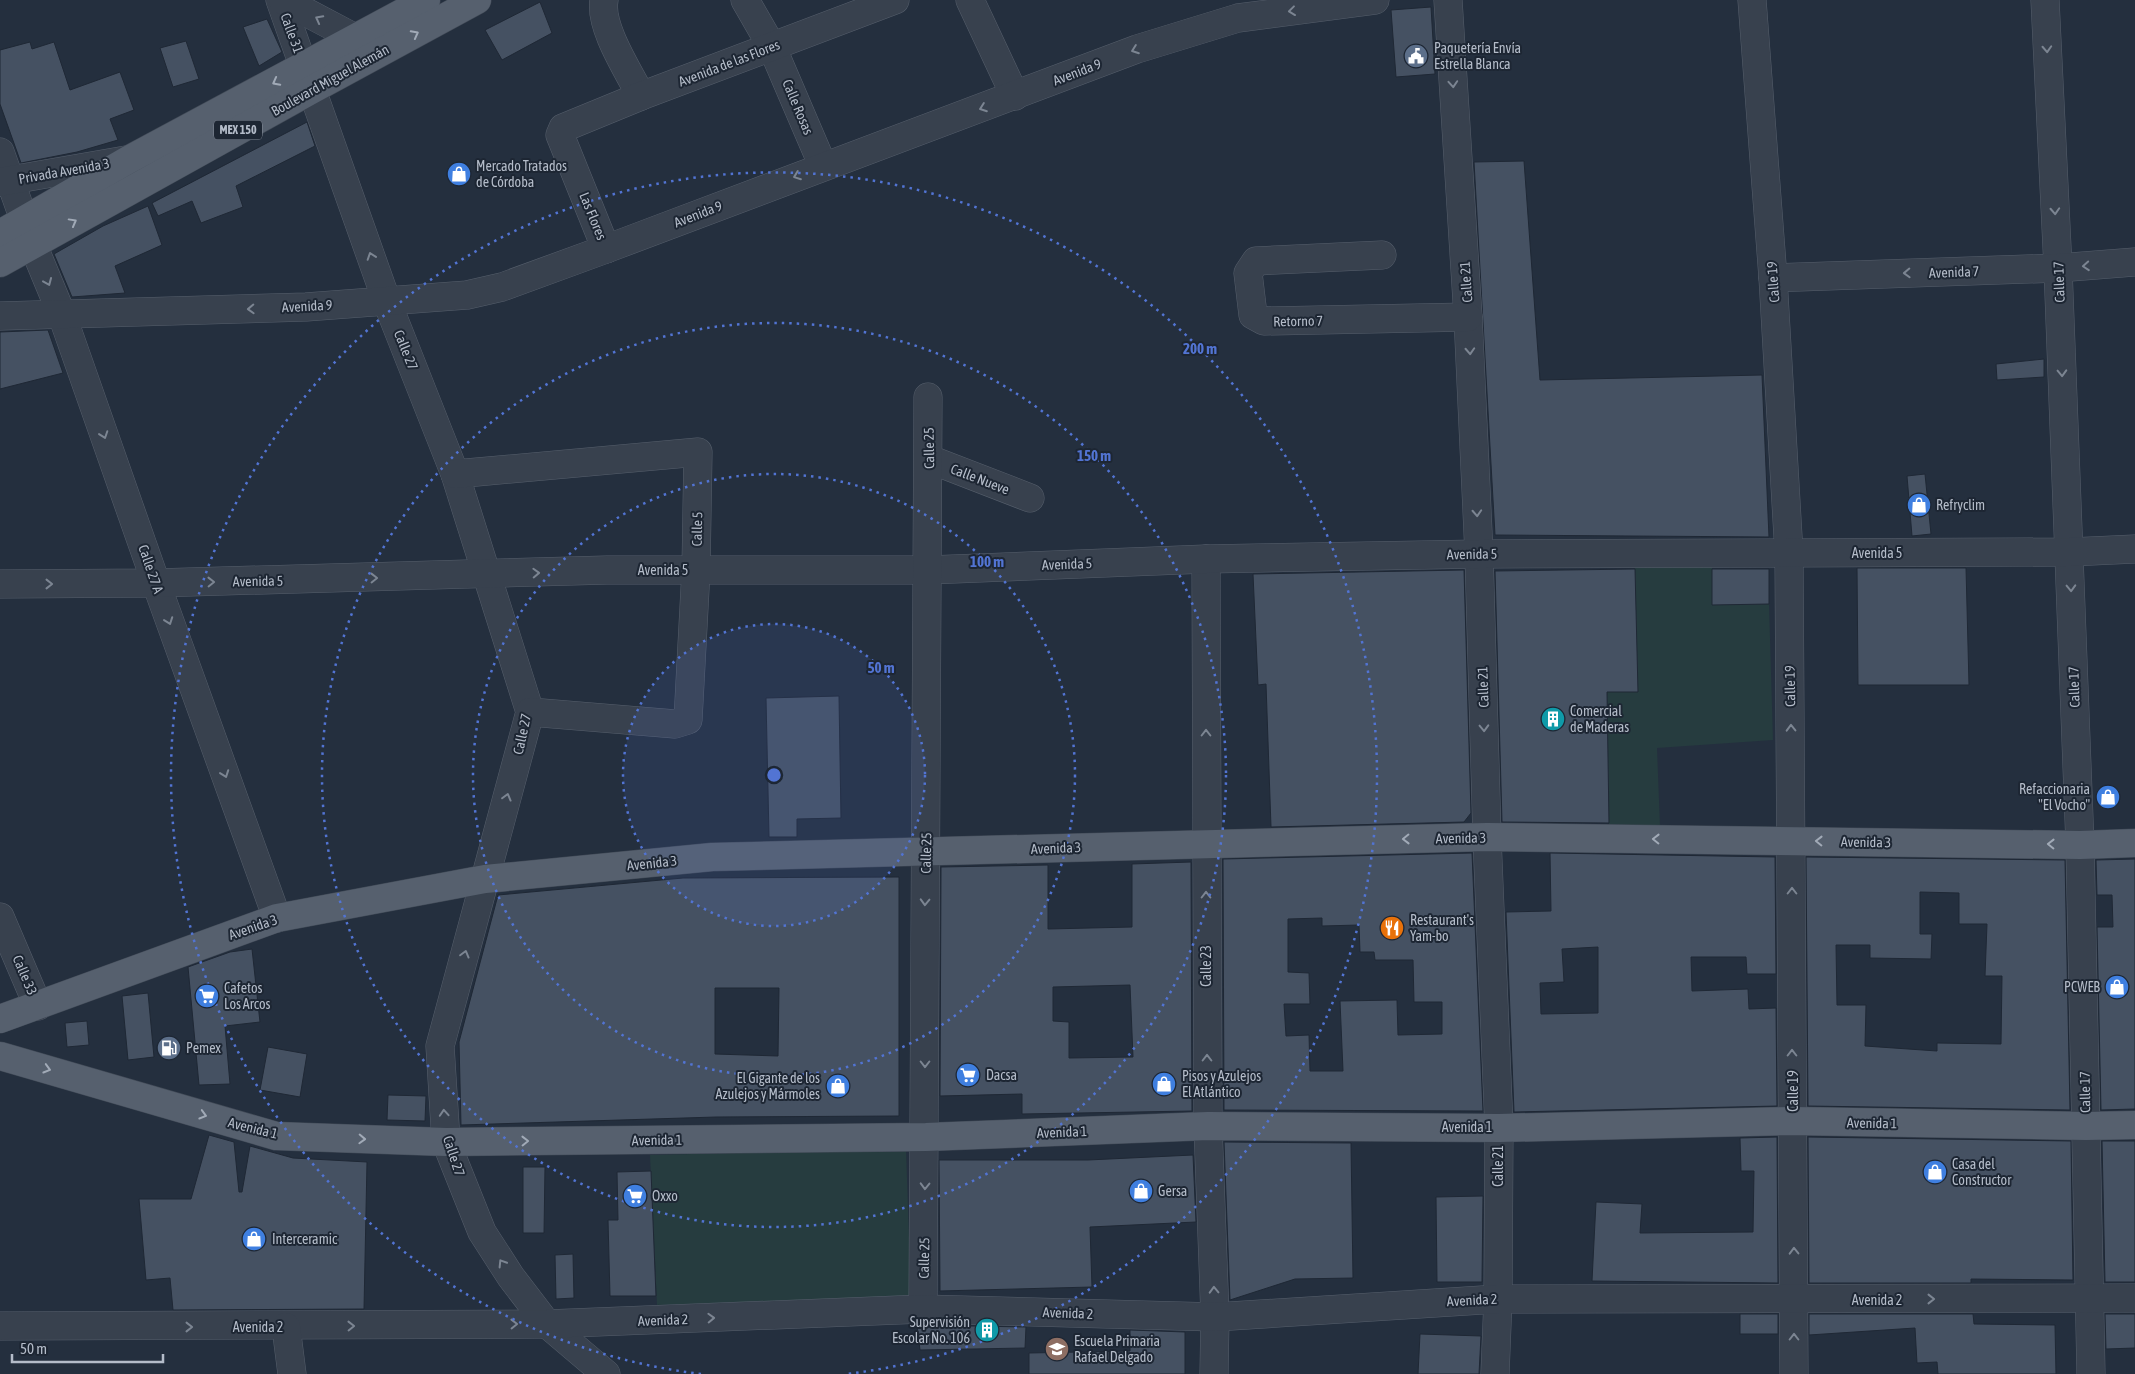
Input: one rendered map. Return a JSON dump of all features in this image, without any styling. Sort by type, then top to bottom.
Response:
[{"type":"main road","name":"Boulevard Miguel Alemán","points":[[0,234],[28,233],[308,78],[355,38],[426,0]]},
{"type":"main road","name":"Boulevard Miguel Alemán","points":[[0,263],[28,233],[128,160],[477,0]]},
{"type":"main road","name":"Avenida 3","points":[[0,1020],[277,918],[485,879],[712,857],[926,853],[1206,843],[1486,837],[2080,844],[2135,843]]},
{"type":"main road","name":"Avenida 1","points":[[0,1056],[276,1136],[446,1142],[926,1137],[1208,1126],[1498,1128],[1792,1121],[2086,1126],[2135,1125]]},
{"type":"street","name":"Calle 31","points":[[280,0],[308,78]]},
{"type":"street","name":"Calle 31","points":[[284,0],[355,38]]},
{"type":"street","points":[[604,0],[602,7],[608,30],[641,96]]},
{"type":"street","name":"Calle Rosas","points":[[745,0],[772,47],[823,166]]},
{"type":"street","name":"Avenida de las Flores","points":[[563,128],[641,96],[895,0]]},
{"type":"street","points":[[970,0],[1015,96]]},
{"type":"street","name":"Avenida 9","points":[[0,316],[387,302],[467,295],[502,287],[1015,96],[1235,9],[1375,0]]},
{"type":"street","name":"Calle 21","points":[[1448,0],[1468,317],[1479,554],[1486,837],[1498,1128],[1498,1298],[1494,1374]]},
{"type":"street","name":"Calle 19","points":[[1752,0],[1773,278],[1789,554],[1794,1374]]},
{"type":"street","name":"Calle 17","points":[[2045,0],[2070,552],[2080,844],[2091,1374]]},
{"type":"street","name":"Calle 27","points":[[308,78],[387,302],[455,474],[530,712],[440,1046],[446,1142],[482,1232],[511,1278],[547,1324],[606,1374]]},
{"type":"street","name":"Las Flores","points":[[563,128],[560,135],[606,249]]},
{"type":"street","points":[[0,152],[5,181],[28,233]]},
{"type":"street","name":"Privada Avenida 3","points":[[5,181],[128,160]]},
{"type":"street","name":"Calle 27 A","points":[[28,233],[62,315],[277,918]]},
{"type":"street","name":"Retorno 7","points":[[1382,255],[1256,261],[1248,273],[1253,314],[1264,321],[1468,317]]},
{"type":"street","name":"Avenida 7","points":[[1773,278],[2058,268],[2135,262]]},
{"type":"street","name":"Calle 25","points":[[923,1309],[926,1137],[928,397]]},
{"type":"street","name":"Calle 5","points":[[455,474],[698,452],[696,570],[688,720],[675,724],[530,712]]},
{"type":"street","name":"Calle Nueve","points":[[929,459],[1030,498]]},
{"type":"street","name":"Avenida 5","points":[[0,584],[156,583],[488,575],[607,570],[928,570],[1206,558],[1479,554],[2070,552],[2135,549]]},
{"type":"street","name":"Calle 23","points":[[1206,558],[1208,1126],[1215,1317],[1214,1374]]},
{"type":"street","name":"Calle 33","points":[[0,917],[38,1006]]},
{"type":"street","name":"Avenida 2","points":[[0,1326],[286,1327],[547,1324],[923,1309],[1215,1317],[1498,1298],[1794,1300],[2135,1298]]},
{"type":"street","points":[[286,1327],[292,1374]]},
{"type":"green space","points":[[1635,564],[1712,565],[1712,605],[1769,604],[1773,740],[1657,748],[1660,826],[1609,826],[1607,692],[1638,692]]},
{"type":"green space","points":[[906,1149],[911,1296],[657,1305],[650,1155]]},
{"type":"building","points":[[540,2],[552,33],[502,60],[485,30]]},
{"type":"building","points":[[1431,7],[1435,74],[1396,77],[1391,10]]},
{"type":"building","points":[[267,19],[282,52],[259,66],[243,27]]},
{"type":"building","points":[[186,41],[199,79],[173,87],[160,48]]},
{"type":"building","points":[[30,42],[32,49],[54,42],[70,90],[120,72],[134,110],[110,119],[118,140],[77,152],[21,163],[0,104],[0,50]]},
{"type":"building","points":[[307,122],[315,146],[236,186],[243,207],[201,223],[192,201],[158,216],[152,203]]},
{"type":"building","points":[[1524,161],[1540,380],[1762,375],[1769,537],[1495,535],[1474,162]]},
{"type":"building","points":[[148,206],[162,245],[115,266],[125,293],[72,297],[54,254],[103,226]]},
{"type":"building","points":[[48,330],[63,373],[0,389],[0,332]]},
{"type":"building","points":[[2044,359],[2044,377],[1997,380],[1996,364]]},
{"type":"building","name":"Refryclim","points":[[1925,474],[1931,534],[1912,536],[1907,476]]},
{"type":"building","points":[[1857,568],[1966,568],[1969,685],[1858,685]]},
{"type":"building","points":[[1635,569],[1638,692],[1607,692],[1609,823],[1502,822],[1495,571]]},
{"type":"building","points":[[1712,569],[1769,569],[1769,604],[1712,605]]},
{"type":"building","points":[[1464,570],[1471,813],[1464,822],[1271,827],[1266,684],[1258,685],[1253,574]]},
{"type":"building","points":[[839,696],[841,818],[797,819],[797,837],[769,837],[766,698]]},
{"type":"building","points":[[1472,853],[1483,1111],[1224,1110],[1223,859]],"holes":[[[1322,918],[1322,926],[1359,925],[1360,952],[1374,952],[1375,960],[1413,960],[1414,1002],[1442,1002],[1442,1034],[1398,1035],[1397,1000],[1340,1001],[1343,1071],[1310,1071],[1309,1035],[1286,1036],[1284,1004],[1310,1004],[1309,973],[1288,972],[1288,919]]]},
{"type":"building","points":[[1550,853],[1775,857],[1776,974],[1747,974],[1746,957],[1691,957],[1692,991],[1748,989],[1749,1009],[1776,1008],[1777,1106],[1514,1112],[1506,912],[1551,911]],"holes":[[[1598,947],[1598,1013],[1541,1014],[1540,983],[1564,982],[1562,949]]]},
{"type":"building","points":[[1806,857],[2065,860],[2070,1110],[1808,1106]],"holes":[[[1920,892],[1959,893],[1959,924],[1987,924],[1985,976],[2002,976],[2001,1044],[1937,1043],[1937,1051],[1865,1046],[1866,1005],[1837,1005],[1836,945],[1870,945],[1870,958],[1931,959],[1932,934],[1920,934]]]},
{"type":"building","points":[[2135,859],[2135,1109],[2101,1110],[2097,927],[2113,927],[2112,895],[2097,895],[2096,860]]},
{"type":"building","points":[[1191,862],[1192,1111],[1022,1114],[1022,1094],[940,1096],[941,867],[1048,865],[1048,929],[1132,927],[1132,864]],"holes":[[[1130,985],[1133,1057],[1069,1058],[1069,1022],[1053,1021],[1053,987]]]},
{"type":"building","points":[[899,877],[899,1116],[716,1117],[461,1125],[459,1042],[498,895],[683,878]],"holes":[[[715,988],[779,988],[778,1056],[715,1054]]]},
{"type":"building","name":"Cafetos Los Arcos","points":[[252,949],[260,1022],[225,1026],[230,1084],[199,1085],[188,967],[230,952]]},
{"type":"building","points":[[148,993],[154,1057],[128,1060],[122,996]]},
{"type":"building","points":[[87,1021],[89,1045],[67,1047],[65,1023]]},
{"type":"building","points":[[268,1047],[307,1054],[300,1097],[260,1090]]},
{"type":"building","points":[[388,1095],[426,1096],[425,1121],[387,1120]]},
{"type":"building","name":"Interceramic","points":[[209,1135],[234,1142],[239,1192],[242,1192],[250,1146],[293,1158],[367,1162],[364,1309],[173,1310],[170,1278],[146,1280],[139,1199],[191,1199]]},
{"type":"building","points":[[1777,1137],[1778,1283],[1592,1281],[1596,1202],[1642,1204],[1640,1233],[1753,1232],[1754,1171],[1741,1171],[1740,1138]]},
{"type":"building","points":[[1808,1137],[2071,1141],[2073,1280],[1971,1279],[1971,1283],[1809,1283]]},
{"type":"building","points":[[2102,1141],[2135,1141],[2135,1282],[2105,1282]]},
{"type":"building","points":[[1224,1142],[1351,1143],[1353,1278],[1295,1279],[1230,1300]]},
{"type":"building","points":[[1193,1155],[1196,1222],[1090,1227],[1092,1287],[940,1291],[939,1160],[1088,1160]]},
{"type":"building","points":[[523,1167],[545,1167],[544,1233],[523,1233]]},
{"type":"building","points":[[651,1171],[656,1296],[610,1296],[608,1220],[618,1220],[617,1172]]},
{"type":"building","points":[[1483,1196],[1482,1282],[1437,1282],[1436,1197]]},
{"type":"building","points":[[573,1254],[574,1298],[556,1299],[555,1255]]},
{"type":"building","points":[[1740,1314],[1778,1314],[1778,1334],[1740,1334]]},
{"type":"building","points":[[1809,1314],[1973,1314],[1974,1324],[2055,1325],[2056,1374],[1938,1374],[1937,1362],[1917,1363],[1915,1328],[1809,1335]]},
{"type":"building","points":[[2105,1314],[2135,1314],[2135,1348],[2106,1349]]},
{"type":"building","name":"Supervisión Escolar No. 106","points":[[917,1325],[1026,1327],[1025,1348],[920,1350]]},
{"type":"building","points":[[1130,1330],[1185,1332],[1185,1374],[1029,1374],[1029,1353],[1130,1351]]},
{"type":"building","points":[[1420,1334],[1481,1336],[1479,1374],[1418,1374]]},
{"type":"place","name":"Paquetería Envía Estrella Blanca","points":[[1416,56]]},
{"type":"place","name":"Mercado Tratados de Córdoba","points":[[459,174]]},
{"type":"place","name":"Refryclim","points":[[1919,505]]},
{"type":"place","name":"Comercial de Maderas","points":[[1553,719]]},
{"type":"place","name":"Refaccionaria \"El Vocho\"","points":[[2108,797]]},
{"type":"place","name":"Restaurant's Yam-bo","points":[[1392,928]]},
{"type":"place","name":"PCWEB","points":[[2117,987]]},
{"type":"place","name":"Cafetos Los Arcos","points":[[207,996]]},
{"type":"place","name":"Pemex","points":[[169,1048]]},
{"type":"place","name":"Dacsa","points":[[968,1075]]},
{"type":"place","name":"Pisos y Azulejos El Atlántico","points":[[1164,1084]]},
{"type":"place","name":"El Gigante de los Azulejos y Mármoles","points":[[838,1086]]},
{"type":"place","name":"Casa del Constructor","points":[[1935,1172]]},
{"type":"place","name":"Gersa","points":[[1141,1191]]},
{"type":"place","name":"Oxxo","points":[[635,1196]]},
{"type":"place","name":"Interceramic","points":[[254,1239]]},
{"type":"place","name":"Supervisión Escolar No. 106","points":[[987,1330]]},
{"type":"place","name":"Escuela Primaria Rafael Delgado","points":[[1057,1349]]}]
